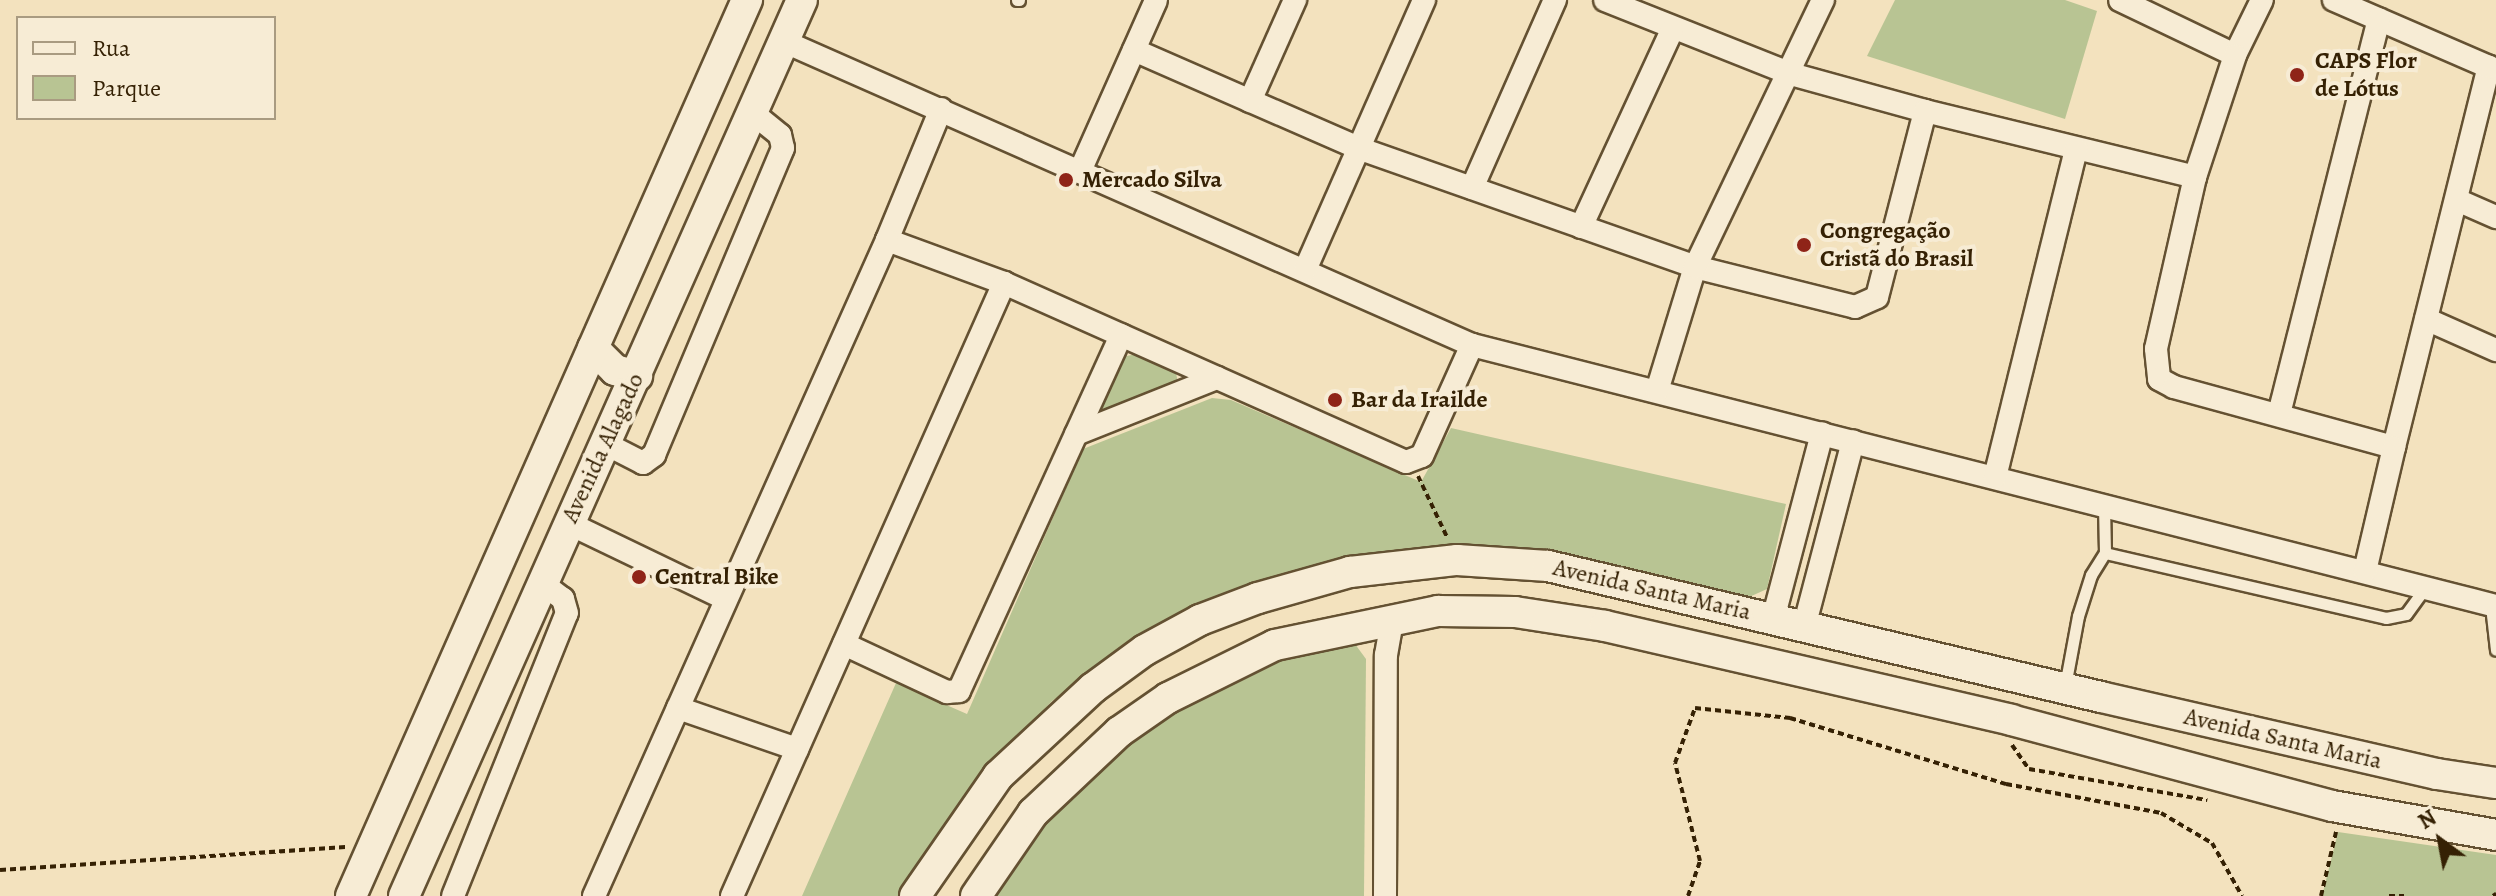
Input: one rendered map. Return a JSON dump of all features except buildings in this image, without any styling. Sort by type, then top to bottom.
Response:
[{"type":"main road","name":"Avenida Alagado","points":[[351,896],[747,0]]},
{"type":"main road","name":"Avenida Alagado","points":[[404,896],[802,0]]},
{"type":"main road","points":[[593,348],[615,370],[637,376]]},
{"type":"main road","points":[[1438,611],[1468,588],[1470,580],[1457,560]]},
{"type":"main road","name":"Avenida Santa Maria","points":[[915,896],[998,776],[1093,688],[1145,650],[1200,620],[1258,598],[1350,572],[1457,560],[1548,566],[1804,627],[2030,676],[2101,697],[2437,774],[2496,783]]},
{"type":"main road","points":[[1515,612],[1516,581],[1548,566]]},
{"type":"main road","name":"Avenida Santa Maria","points":[[976,896],[1033,813],[1119,732],[1168,698],[1275,645],[1438,611],[1515,612],[1605,626],[2011,720],[2332,806],[2496,835]]},
{"type":"main road","points":[[2011,720],[2036,705],[2030,676]]},
{"type":"main road","points":[[2085,740],[2077,717],[2101,697]]},
{"type":"street","points":[[1080,171],[1156,0]]},
{"type":"street","points":[[1250,101],[1295,0]]},
{"type":"street","points":[[1305,270],[1424,0]]},
{"type":"street","points":[[1472,188],[1555,0]]},
{"type":"street","points":[[1605,0],[1672,30],[1791,74],[1925,111],[2195,177]]},
{"type":"street","points":[[1657,391],[1695,267],[1791,74],[1823,0]]},
{"type":"street","points":[[2262,0],[2235,55],[2195,177],[2156,349],[2159,379],[2174,387],[2394,447]]},
{"type":"street","points":[[2334,0],[2493,68],[2426,319],[2365,571]]},
{"type":"street","points":[[2126,1],[2235,55]]},
{"type":"street","points":[[2279,414],[2379,19]]},
{"type":"street","points":[[1581,227],[1672,30]]},
{"type":"street","points":[[783,41],[1472,345],[2494,606]]},
{"type":"street","points":[[1134,50],[1358,148],[1695,267],[1855,307],[1877,297],[1925,111]]},
{"type":"street","points":[[594,896],[887,240],[941,109]]},
{"type":"street","points":[[604,443],[643,463],[654,455],[783,148],[780,135],[752,112]]},
{"type":"street","points":[[1995,477],[2076,149]]},
{"type":"street","points":[[2457,200],[2496,217]]},
{"type":"street","points":[[887,240],[1004,283],[1412,463],[1422,456],[1472,345]]},
{"type":"street","points":[[732,896],[1004,283]]},
{"type":"street","points":[[2426,319],[2496,350]]},
{"type":"street","points":[[844,644],[947,692],[959,691],[1121,335]]},
{"type":"street","points":[[1076,434],[1217,378]]},
{"type":"street","points":[[1773,619],[1822,433]]},
{"type":"street","points":[[1804,627],[1853,441]]},
{"type":"street","points":[[568,523],[726,599]]},
{"type":"street","points":[[453,896],[567,613],[563,599],[542,583]]},
{"type":"street","points":[[1385,896],[1386,655],[1392,620]]},
{"type":"street","points":[[678,708],[797,749]]},
{"type":"lane","points":[[2065,687],[2078,616],[2091,575],[2105,553],[2104,505]]},
{"type":"lane","points":[[2105,553],[2386,618],[2406,614],[2426,588]]},
{"type":"lane","points":[[2494,606],[2496,650]]},
{"type":"path","points":[[1412,463],[1457,560]]},
{"type":"path","points":[[1688,896],[1700,861],[1675,763],[1695,708],[1790,718],[2006,784],[2161,813],[2212,843],[2242,896]]},
{"type":"path","points":[[2011,720],[2012,747],[2029,769],[2150,786],[2209,801]]},
{"type":"path","points":[[2321,896],[2336,832],[2328,830]]},
{"type":"path","points":[[0,870],[373,846]]},
{"type":"path","points":[[2389,896],[2404,896]]},
{"type":"green space","points":[[1895,0],[2065,0],[2097,11],[2065,119],[1867,56]]},
{"type":"green space","points":[[1137,354],[1176,373],[1178,383],[1102,411],[1098,407],[1121,357]]},
{"type":"green space","points":[[1212,398],[1231,400],[1421,482],[1451,428],[1786,504],[1767,589],[1747,598],[1612,565],[1472,549],[1153,629],[1052,701],[1000,756],[905,896],[802,896],[896,683],[967,714],[1083,449]]},
{"type":"green space","points":[[1352,640],[1366,659],[1364,896],[986,896],[1038,820],[1125,738],[1278,653]]},
{"type":"green space","points":[[2338,832],[2496,855],[2496,896],[2322,896]]},
{"type":"place","name":"CAPS Flor de Lótus","points":[[2297,75]]},
{"type":"place","name":"Mercado Silva","points":[[1066,180]]},
{"type":"place","name":"Congregação Cristã do Brasil","points":[[1804,245]]},
{"type":"place","name":"Bar da Irailde","points":[[1335,400]]},
{"type":"place","name":"Central Bike","points":[[639,577]]}]
